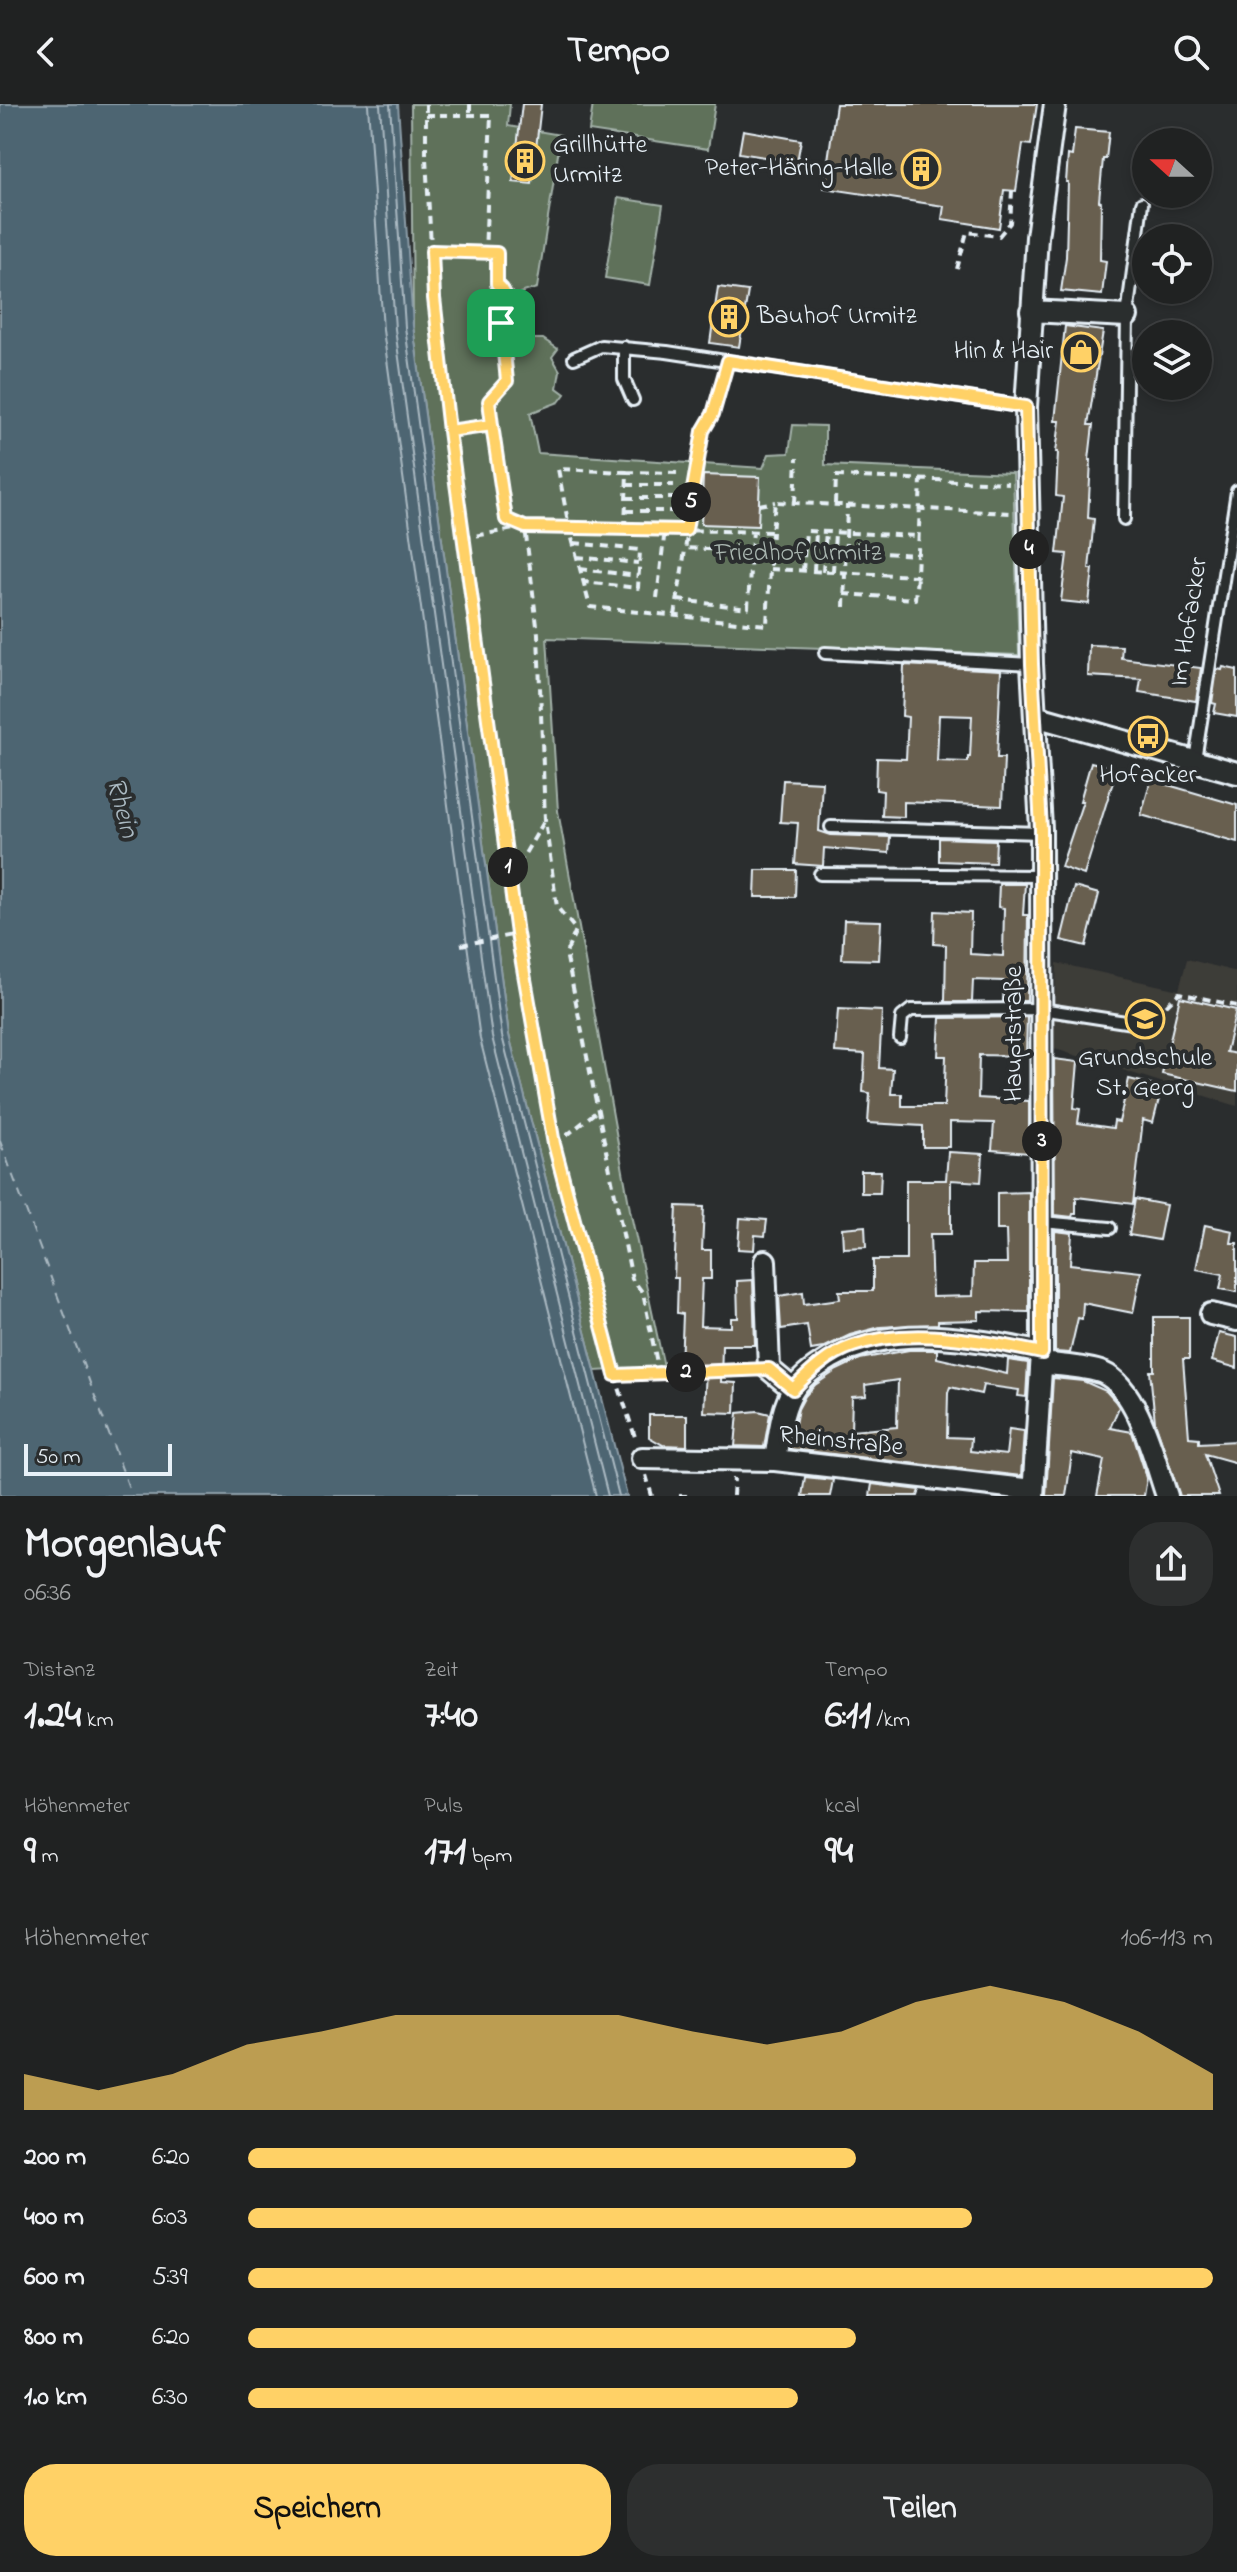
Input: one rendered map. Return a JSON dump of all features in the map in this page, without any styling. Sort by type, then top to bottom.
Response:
[{"type":"street","name":"Hauptstraße","points":[[1033,1493],[1042,1358],[1041,833],[1032,664],[1026,407],[1037,237],[1055,104]]},
{"type":"street","points":[[1031,311],[1127,316]]},
{"type":"street","points":[[1035,716],[1237,773]]},
{"type":"street","points":[[765,1261],[769,1369],[793,1389]]},
{"type":"street","points":[[1211,1314],[1237,1320]]},
{"type":"street","points":[[775,1460],[783,1415],[793,1389],[814,1368],[852,1346],[898,1337],[977,1340],[1102,1373],[1120,1384],[1135,1405],[1167,1496]]},
{"type":"street","name":"Rheinstraße","points":[[642,1458],[775,1460],[1033,1493]]},
{"type":"lane","points":[[1124,519],[1127,316],[1141,208]]},
{"type":"lane","points":[[574,358],[601,346],[624,347],[1026,407]]},
{"type":"lane","points":[[624,347],[624,379],[633,400]]},
{"type":"lane","name":"Im Hofacker","points":[[1195,760],[1237,491]]},
{"type":"lane","points":[[825,653],[1032,664]]},
{"type":"lane","points":[[831,827],[1041,833]]},
{"type":"lane","points":[[820,874],[1041,876]]},
{"type":"lane","points":[[900,1038],[902,1017],[911,1010],[1041,1009],[1145,1025]]},
{"type":"lane","points":[[1042,1222],[1110,1228]]},
{"type":"path","points":[[426,104],[434,298],[517,934],[554,1142],[615,1375],[642,1458]]},
{"type":"path","points":[[470,104],[470,115]]},
{"type":"path","points":[[426,115],[491,115],[485,253]]},
{"type":"path","points":[[957,269],[967,232],[999,236],[1010,223],[1012,191]]},
{"type":"path","points":[[1010,223],[1015,229]]},
{"type":"path","points":[[432,251],[497,253],[497,284],[497,323],[523,326],[497,284]]},
{"type":"path","points":[[501,323],[507,381],[489,401],[506,519],[525,527]]},
{"type":"path","points":[[675,616],[703,431],[713,414],[728,361]]},
{"type":"path","points":[[449,431],[492,425]]},
{"type":"path","points":[[795,503],[797,458]]},
{"type":"path","points":[[678,473],[558,469],[590,607],[767,625],[775,502]]},
{"type":"path","points":[[625,528],[627,472]]},
{"type":"path","points":[[835,504],[836,476],[1010,483]]},
{"type":"path","points":[[844,594],[915,599],[921,479]]},
{"type":"path","points":[[626,485],[674,485]]},
{"type":"path","points":[[626,498],[673,498]]},
{"type":"path","points":[[759,505],[775,502],[1014,513]]},
{"type":"path","points":[[844,607],[847,505]]},
{"type":"path","points":[[626,511],[673,511]]},
{"type":"path","points":[[463,538],[525,527],[772,532]]},
{"type":"path","points":[[525,527],[538,634],[545,820],[557,907],[576,930],[566,953],[632,1279],[643,1293],[659,1373]]},
{"type":"path","points":[[657,598],[665,529]]},
{"type":"path","points":[[803,571],[806,531],[919,536]]},
{"type":"path","points":[[814,571],[816,531]]},
{"type":"path","points":[[823,572],[826,531]]},
{"type":"path","points":[[677,600],[748,608],[753,532]]},
{"type":"path","points":[[833,572],[835,532]]},
{"type":"path","points":[[574,543],[640,550],[638,588],[584,582]]},
{"type":"path","points":[[684,548],[751,551]]},
{"type":"path","points":[[845,551],[918,555]]},
{"type":"path","points":[[577,557],[639,563]]},
{"type":"path","points":[[580,569],[639,576]]},
{"type":"path","points":[[770,569],[917,576]]},
{"type":"path","points":[[510,879],[545,820]]},
{"type":"path","points":[[461,945],[517,934]]},
{"type":"path","points":[[1145,1025],[1179,993],[1237,1006]]},
{"type":"path","points":[[554,1142],[597,1111]]},
{"type":"path","points":[[615,1375],[769,1369]]},
{"type":"path","points":[[733,1496],[734,1469]]},
{"type":"path","points":[[679,1496],[692,1496]]},
{"type":"shaded area","name":"Grundschule St. Georg","points":[[1187,959],[1237,972],[1237,1106],[1052,1048],[1057,963],[1179,990]]},
{"type":"green space","name":"Friedhof Urmitz","points":[[411,104],[510,104],[508,126],[561,135],[537,288],[520,293],[529,339],[543,339],[558,349],[552,357],[560,371],[557,388],[565,394],[559,402],[530,413],[538,453],[763,468],[769,454],[789,453],[793,425],[825,426],[825,465],[1013,473],[1019,655],[547,638],[558,811],[630,1210],[664,1367],[595,1371],[509,1035],[413,326]]},
{"type":"green space","points":[[593,104],[715,104],[708,149],[589,131]]},
{"type":"green space","points":[[618,198],[663,205],[650,285],[605,278]]},
{"type":"water","name":"Rhein","points":[[0,104],[398,104],[413,326],[509,1035],[627,1496],[0,1496]]},
{"type":"building","points":[[522,104],[541,104],[532,184],[513,182]]},
{"type":"building","name":"Peter-Häring-Halle","points":[[836,104],[1037,104],[1031,145],[1023,144],[1016,191],[1004,190],[999,228],[942,219],[944,206],[824,188]]},
{"type":"building","points":[[1075,129],[1109,132],[1099,201],[1100,260],[1106,261],[1102,295],[1061,291],[1066,257],[1068,155],[1072,156]]},
{"type":"building","points":[[743,130],[801,140],[797,162],[739,153]]},
{"type":"building","name":"Bauhof Urmitz","points":[[718,287],[748,291],[739,347],[710,343]]},
{"type":"building","points":[[1065,326],[1103,331],[1088,425],[1093,425],[1088,518],[1094,519],[1089,604],[1061,601],[1067,554],[1057,553],[1063,497],[1056,496],[1060,421],[1055,421]]},
{"type":"building","points":[[703,475],[760,477],[758,526],[701,524]]},
{"type":"building","points":[[1089,645],[1122,646],[1121,658],[1201,668],[1196,701],[1139,692],[1141,679],[1088,676]]},
{"type":"building","points":[[904,665],[1001,670],[997,758],[1004,758],[1002,806],[904,802],[904,817],[882,816],[883,791],[876,790],[877,758],[906,759],[908,717],[902,716]],"holes":[[[939,715],[972,716],[968,762],[937,761]]]},
{"type":"building","points":[[1223,667],[1237,670],[1237,717],[1214,713],[1216,704],[1212,703],[1217,669],[1222,670]]},
{"type":"building","points":[[1091,762],[1117,769],[1084,875],[1061,867],[1083,801],[1080,801]]},
{"type":"building","points":[[783,780],[822,782],[819,831],[831,835],[890,837],[889,853],[824,848],[823,866],[795,864],[798,823],[780,822]]},
{"type":"building","points":[[1151,780],[1237,805],[1237,842],[1141,815]]},
{"type":"building","points":[[939,838],[996,840],[995,863],[939,861]]},
{"type":"building","points":[[756,870],[796,870],[795,897],[755,897]]},
{"type":"building","points":[[999,884],[1025,884],[1023,915],[1028,915],[1027,1001],[1003,1001],[1004,981],[973,980],[972,1002],[945,1002],[946,945],[934,944],[935,911],[971,913],[970,954],[1003,956],[1004,908],[998,907]]},
{"type":"building","points":[[1074,887],[1099,894],[1086,946],[1061,940]]},
{"type":"building","points":[[844,920],[881,921],[879,960],[842,959]]},
{"type":"building","points":[[1180,997],[1236,1010],[1226,1052],[1237,1054],[1237,1091],[1162,1074]]},
{"type":"building","points":[[838,1009],[882,1011],[879,1068],[893,1069],[891,1094],[902,1094],[902,1106],[944,1106],[946,1056],[938,1056],[940,1018],[1027,1017],[1026,1056],[979,1055],[978,1098],[1029,1101],[1029,1153],[992,1150],[994,1123],[950,1122],[950,1147],[923,1147],[923,1126],[868,1123],[870,1093],[863,1092],[865,1054],[835,1052]]},
{"type":"building","points":[[1054,1059],[1078,1062],[1074,1108],[1080,1109],[1078,1123],[1113,1128],[1114,1121],[1119,1122],[1129,1079],[1162,1087],[1153,1123],[1143,1120],[1133,1204],[1076,1197],[1076,1214],[1072,1217],[1055,1215]]},
{"type":"building","points":[[948,1152],[983,1154],[981,1182],[951,1180],[951,1234],[930,1234],[932,1297],[973,1296],[974,1263],[1007,1263],[1006,1230],[997,1230],[997,1193],[1029,1192],[1029,1312],[979,1311],[979,1320],[880,1327],[811,1350],[807,1325],[781,1329],[779,1296],[803,1292],[804,1304],[840,1299],[839,1291],[873,1291],[873,1260],[906,1260],[906,1180],[946,1180]]},
{"type":"building","points":[[861,1171],[881,1171],[880,1193],[861,1193]]},
{"type":"building","points":[[1135,1199],[1166,1205],[1159,1240],[1129,1235]]},
{"type":"building","points":[[677,1206],[704,1207],[702,1250],[711,1250],[711,1279],[702,1279],[700,1326],[731,1327],[731,1318],[738,1318],[737,1281],[753,1280],[755,1345],[722,1345],[721,1382],[736,1383],[735,1413],[704,1412],[706,1368],[681,1367],[683,1314],[677,1313],[678,1278],[674,1278]]},
{"type":"building","points":[[740,1218],[767,1220],[765,1236],[755,1235],[754,1250],[738,1249]]},
{"type":"building","points":[[1205,1225],[1233,1231],[1231,1243],[1237,1243],[1237,1292],[1220,1289],[1223,1274],[1196,1269]]},
{"type":"building","points":[[865,1226],[866,1247],[843,1248],[842,1228]]},
{"type":"building","points":[[1055,1231],[1072,1233],[1070,1264],[1141,1272],[1133,1313],[1083,1303],[1082,1319],[1078,1318],[1070,1353],[1055,1352]]},
{"type":"building","points":[[1154,1317],[1189,1317],[1189,1359],[1183,1359],[1189,1437],[1199,1438],[1199,1443],[1237,1441],[1237,1463],[1205,1454],[1219,1496],[1180,1496],[1155,1422],[1150,1371],[1154,1371]]},
{"type":"building","points":[[1219,1333],[1237,1337],[1237,1368],[1212,1361]]},
{"type":"building","points":[[909,1350],[937,1350],[937,1358],[1007,1374],[1008,1360],[1028,1363],[1026,1397],[1018,1396],[1019,1390],[983,1385],[981,1394],[950,1387],[948,1393],[947,1437],[971,1438],[970,1451],[1006,1455],[1009,1429],[1024,1431],[1021,1476],[790,1449],[798,1409],[805,1396],[837,1370],[860,1359]],"holes":[[[898,1380],[897,1427],[851,1431],[852,1397],[866,1396],[865,1385]]]},
{"type":"building","points":[[1053,1378],[1083,1381],[1106,1391],[1115,1401],[1119,1407],[1110,1428],[1132,1432],[1147,1478],[1144,1496],[1097,1496],[1104,1460],[1072,1453],[1066,1496],[1046,1496]]},
{"type":"building","points":[[758,1411],[770,1414],[764,1447],[735,1446],[738,1413]]},
{"type":"building","points":[[649,1415],[687,1415],[687,1446],[663,1445],[649,1437]]},
{"type":"building","points":[[805,1477],[833,1480],[830,1496],[802,1496]]},
{"type":"building","points":[[872,1484],[920,1490],[918,1496],[870,1496]]},
{"type":"ferry route","points":[[0,1141],[132,1496]]},
{"type":"place","name":"Grillhütte Urmitz","points":[[525,161]]},
{"type":"place","name":"Peter-Häring-Halle","points":[[921,169]]},
{"type":"place","name":"Bauhof Urmitz","points":[[729,317]]},
{"type":"place","name":"Hin & Hair","points":[[1081,352]]},
{"type":"place","name":"Hofacker","points":[[1148,736]]},
{"type":"place","name":"Grundschule St. Georg","points":[[1145,1019]]},
{"type":"route","points":[[501,323],[507,381],[489,401],[492,425],[449,431],[517,934],[554,1144],[615,1375],[769,1369],[793,1389],[814,1368],[852,1346],[898,1337],[977,1340],[1042,1353],[1041,829],[1032,664],[1026,407],[728,361],[713,414],[703,431],[686,530],[525,527],[506,519],[492,425],[449,431],[434,298],[432,251],[497,253],[497,284],[523,326],[501,323]]}]
